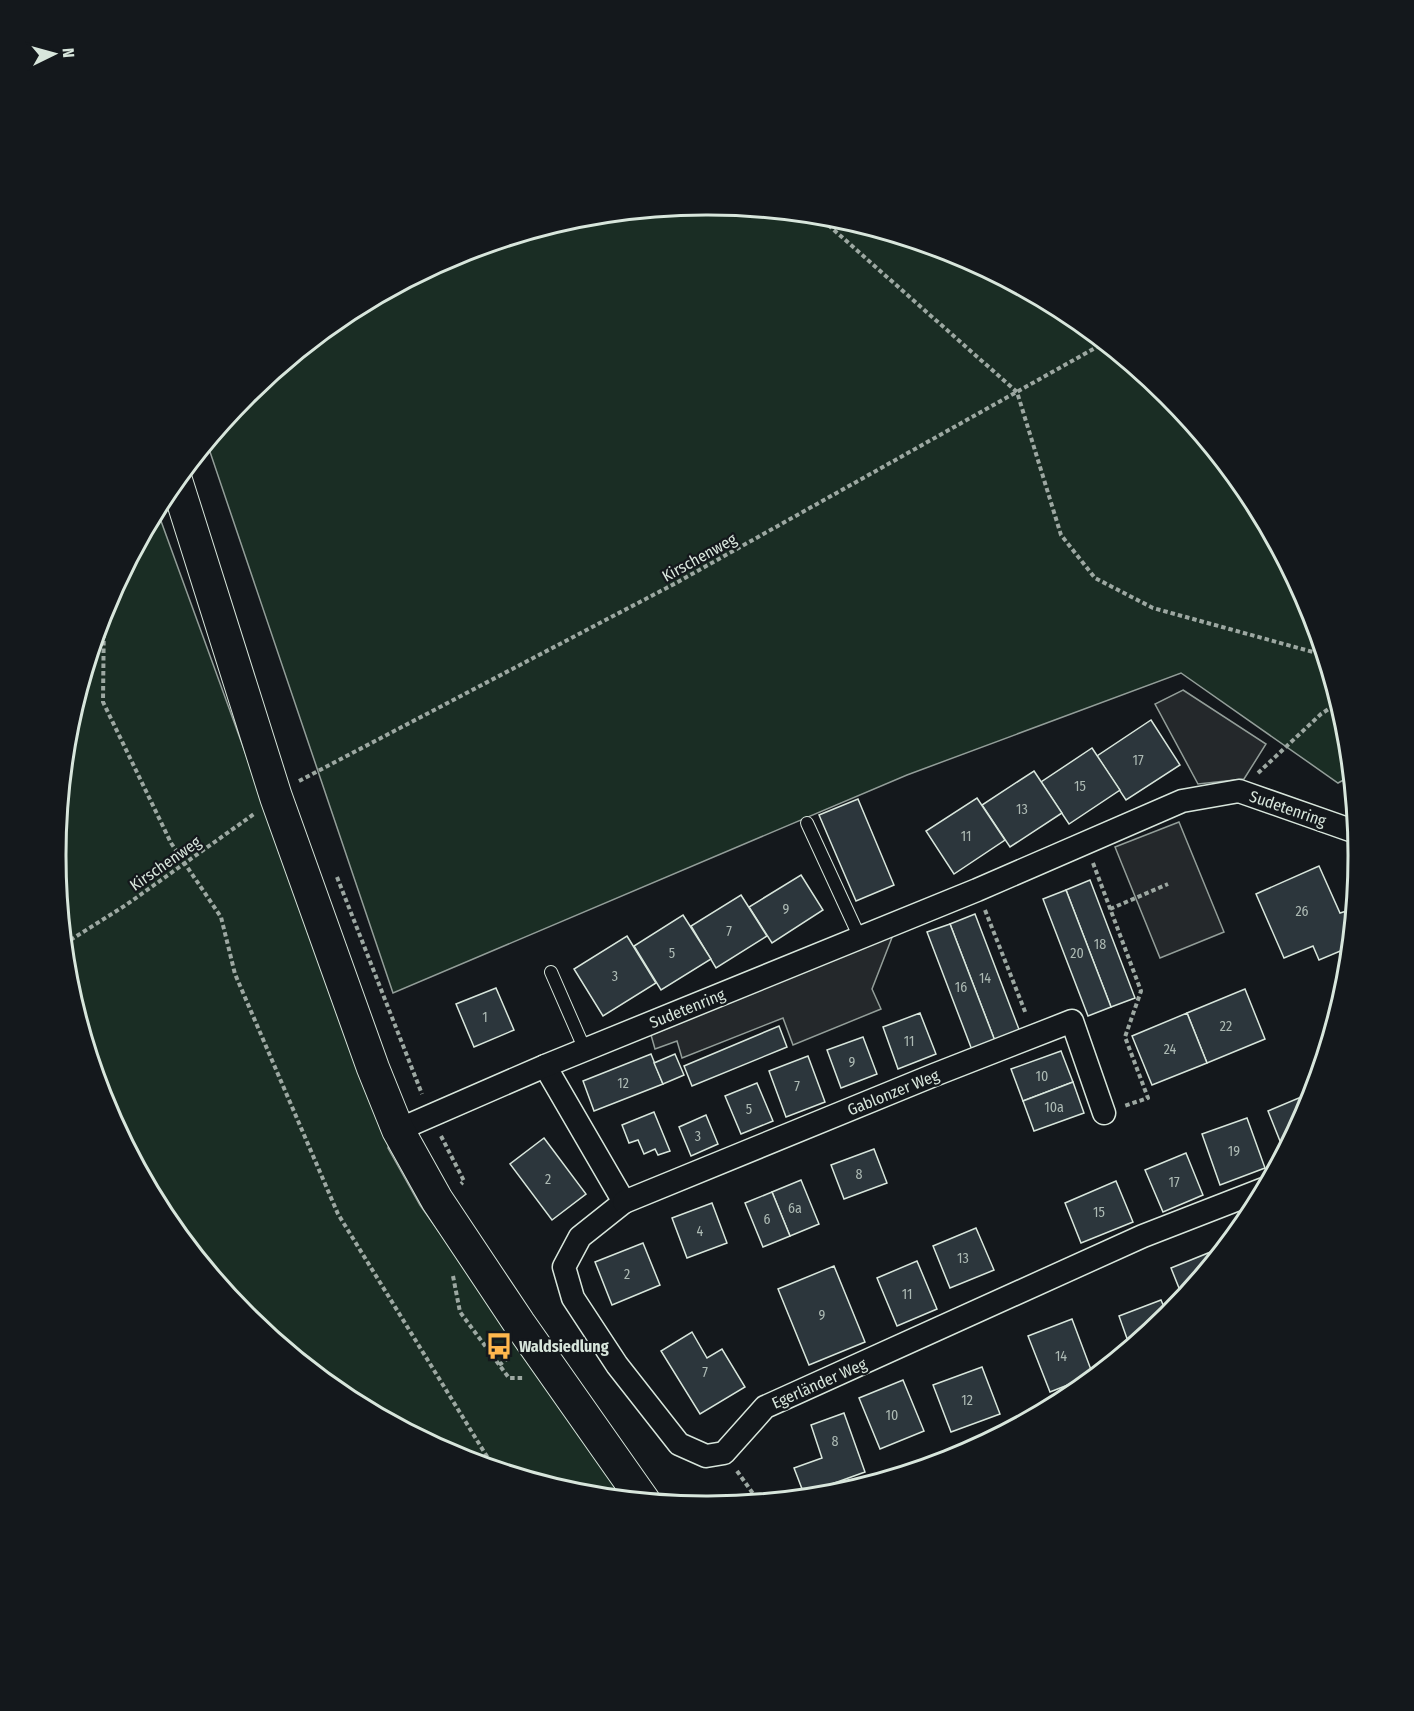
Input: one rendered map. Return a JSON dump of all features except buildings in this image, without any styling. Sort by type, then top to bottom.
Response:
[{"type":"main road","points":[[180,491],[293,789],[373,1068],[398,1130],[437,1200],[519,1323],[638,1492]]},
{"type":"street","name":"Sudetenring","points":[[398,1130],[545,1066],[977,890],[1182,801],[1239,791],[1347,829]]},
{"type":"street","name":"Gablonzer Weg","points":[[624,1202],[1072,1021],[1104,1113]]},
{"type":"street","points":[[545,1066],[624,1202],[580,1237],[564,1268],[573,1298],[617,1365],[679,1444],[706,1456],[724,1454]]},
{"type":"street","name":"Egerländer Weg","points":[[724,1454],[765,1407],[1143,1236],[1251,1194]]},
{"type":"lane","points":[[807,823],[860,938]]},
{"type":"lane","points":[[551,972],[585,1050]]},
{"type":"path","points":[[830,227],[1017,392],[1061,535],[1095,578],[1153,608],[1315,653]]},
{"type":"path","name":"Kirschenweg","points":[[71,940],[126,905],[293,789],[676,584],[1097,347]]},
{"type":"path","points":[[104,639],[103,702],[171,843],[221,917],[235,974],[338,1214],[487,1457]]},
{"type":"path","points":[[1239,791],[1321,714],[1330,708]]},
{"type":"path","points":[[1085,843],[1141,991],[1125,1037],[1148,1098],[1104,1113]]},
{"type":"path","points":[[333,867],[430,1115],[464,1181],[437,1200]]},
{"type":"path","points":[[1110,909],[1168,884]]},
{"type":"path","points":[[977,890],[1035,1035]]},
{"type":"path","points":[[724,1454],[754,1495]]},
{"type":"green space","points":[[665,216],[749,216],[791,220],[873,236],[913,249],[952,263],[1028,300],[1097,347],[1130,374],[1160,402],[1216,465],[1240,499],[1282,572],[1314,649],[1326,690],[1343,772],[1344,780],[1338,783],[1181,673],[907,775],[393,993],[210,451],[254,402],[317,347],[387,300],[423,281],[462,263],[541,236],[623,220]]},
{"type":"green space","points":[[161,521],[378,1118],[390,1141],[388,1148],[420,1205],[623,1491],[541,1475],[462,1448],[386,1411],[317,1364],[254,1309],[198,1246],[174,1212],[132,1139],[100,1062],[78,981],[67,897],[67,814],[78,730],[100,649],[132,572]]},
{"type":"shaded area","points":[[1183,690],[1266,744],[1244,779],[1198,784],[1155,704]]},
{"type":"shaded area","points":[[1179,822],[1224,932],[1160,958],[1115,847]]},
{"type":"shaded area","points":[[893,935],[872,989],[881,1009],[793,1045],[783,1018],[682,1058],[677,1041],[655,1049],[651,1035]]},
{"type":"place","name":"Waldsiedlung","points":[[499,1346]]}]
